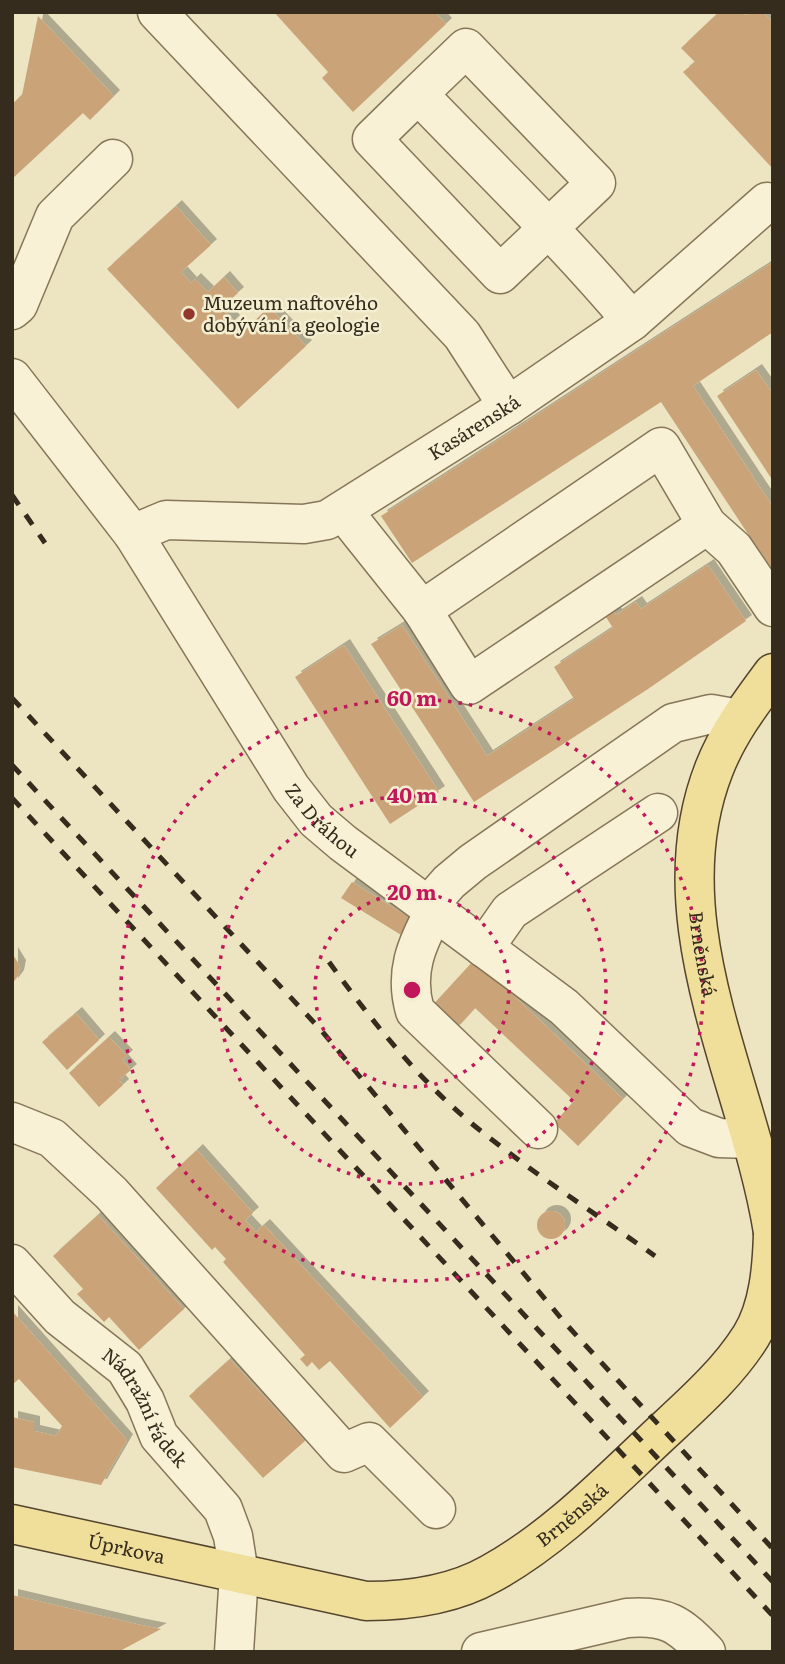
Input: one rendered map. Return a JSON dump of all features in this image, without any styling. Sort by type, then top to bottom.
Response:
[{"type":"main road","name":"Brněnská","points":[[239,1574],[366,1601],[391,1601],[439,1594],[488,1575],[570,1519],[719,1375],[752,1336],[771,1274],[773,1233],[766,1187],[704,965],[695,905],[696,844],[701,806],[714,768],[739,719],[773,673]]},
{"type":"main road","name":"Úprkova","points":[[12,1524],[239,1574]]},
{"type":"street","points":[[157,12],[462,335],[509,406]]},
{"type":"street","points":[[466,48],[596,184],[500,274],[372,139],[418,94],[466,48]]},
{"type":"street","points":[[418,94],[632,320]]},
{"type":"street","points":[[12,310],[18,305],[55,216],[113,159]]},
{"type":"street","name":"Kasárenská","points":[[133,534],[166,520],[304,524],[327,520],[509,406],[632,320],[767,202]]},
{"type":"street","name":"Za Dráhou","points":[[12,378],[133,534],[290,788],[316,820],[344,844],[564,1007],[690,1127],[719,1138],[751,1139]]},
{"type":"street","points":[[422,610],[661,447],[706,525],[734,549],[773,607]]},
{"type":"street","points":[[343,511],[422,610],[469,685],[706,525]]},
{"type":"street","points":[[538,1129],[415,1011],[408,989],[417,944],[431,909],[449,882],[473,862],[673,723],[711,714],[739,719]]},
{"type":"street","points":[[484,948],[510,911],[658,813]]},
{"type":"street","points":[[12,1122],[52,1138],[111,1193],[344,1453],[369,1442],[436,1509]]},
{"type":"street","name":"Nádražní řádek","points":[[12,1264],[60,1317],[125,1368],[142,1394],[159,1436],[223,1509],[233,1536],[239,1574],[234,1652]]},
{"type":"street","points":[[481,1652],[627,1618],[648,1616],[667,1619],[680,1626],[706,1652]]},
{"type":"building","points":[[274,12],[435,12],[446,24],[353,112],[322,78],[328,72]]},
{"type":"building","points":[[719,12],[741,12],[744,15],[763,12],[773,23],[773,169],[683,72],[695,62],[681,48]]},
{"type":"building","points":[[38,16],[114,96],[90,120],[83,113],[12,179],[12,104],[22,95]]},
{"type":"building","name":"Muzeum naftového dobývání a geologie","points":[[176,206],[211,245],[181,272],[191,283],[195,279],[208,292],[224,277],[238,293],[222,307],[234,321],[229,326],[239,336],[269,307],[306,346],[238,409],[107,269]]},
{"type":"building","points":[[773,262],[773,332],[693,386],[773,507],[773,572],[661,402],[412,563],[381,516]]},
{"type":"building","points":[[756,370],[773,394],[773,481],[717,396]]},
{"type":"building","points":[[708,565],[746,621],[648,689],[474,802],[371,644],[402,625],[487,756],[574,699],[554,667],[613,628],[604,614],[613,609],[616,615],[636,602],[641,609]]},
{"type":"building","points":[[344,645],[439,792],[390,824],[295,677]]},
{"type":"building","points":[[352,882],[417,922],[406,938],[341,898]]},
{"type":"building","points":[[12,953],[20,966],[18,976],[12,984]]},
{"type":"building","points":[[475,959],[623,1099],[578,1146],[554,1123],[574,1101],[475,1008],[455,1030],[430,1008]]},
{"type":"building","points":[[76,1013],[99,1040],[67,1070],[42,1042]]},
{"type":"building","points":[[109,1037],[127,1056],[122,1060],[131,1070],[119,1080],[123,1085],[99,1107],[69,1073]]},
{"type":"building","points":[[197,1150],[253,1213],[245,1220],[256,1232],[264,1225],[423,1397],[390,1428],[330,1361],[319,1370],[312,1362],[307,1367],[300,1359],[305,1355],[223,1262],[226,1259],[215,1247],[212,1250],[156,1188]]},
{"type":"building","points":[[551,1211],[561,1215],[565,1225],[561,1235],[551,1239],[541,1235],[537,1225],[541,1215]]},
{"type":"building","points":[[98,1215],[184,1309],[139,1350],[109,1317],[104,1322],[77,1294],[83,1289],[53,1256]]},
{"type":"building","points":[[12,1311],[127,1440],[101,1485],[12,1467],[12,1417],[34,1422],[34,1431],[56,1436],[62,1426],[19,1379],[12,1385]]},
{"type":"building","points":[[230,1359],[305,1441],[263,1478],[189,1396]]},
{"type":"building","points":[[12,1595],[161,1629],[118,1652],[12,1652]]},
{"type":"railway","points":[[12,495],[45,543]]},
{"type":"railway","points":[[12,698],[321,1030],[565,1323],[773,1549]]},
{"type":"railway","points":[[12,765],[773,1582]]},
{"type":"railway","points":[[12,798],[773,1616]]},
{"type":"railway","points":[[329,962],[401,1054],[463,1116],[527,1166],[655,1256]]},
{"type":"place","name":"Muzeum naftového dobývání a geologie","points":[[189,314]]}]
